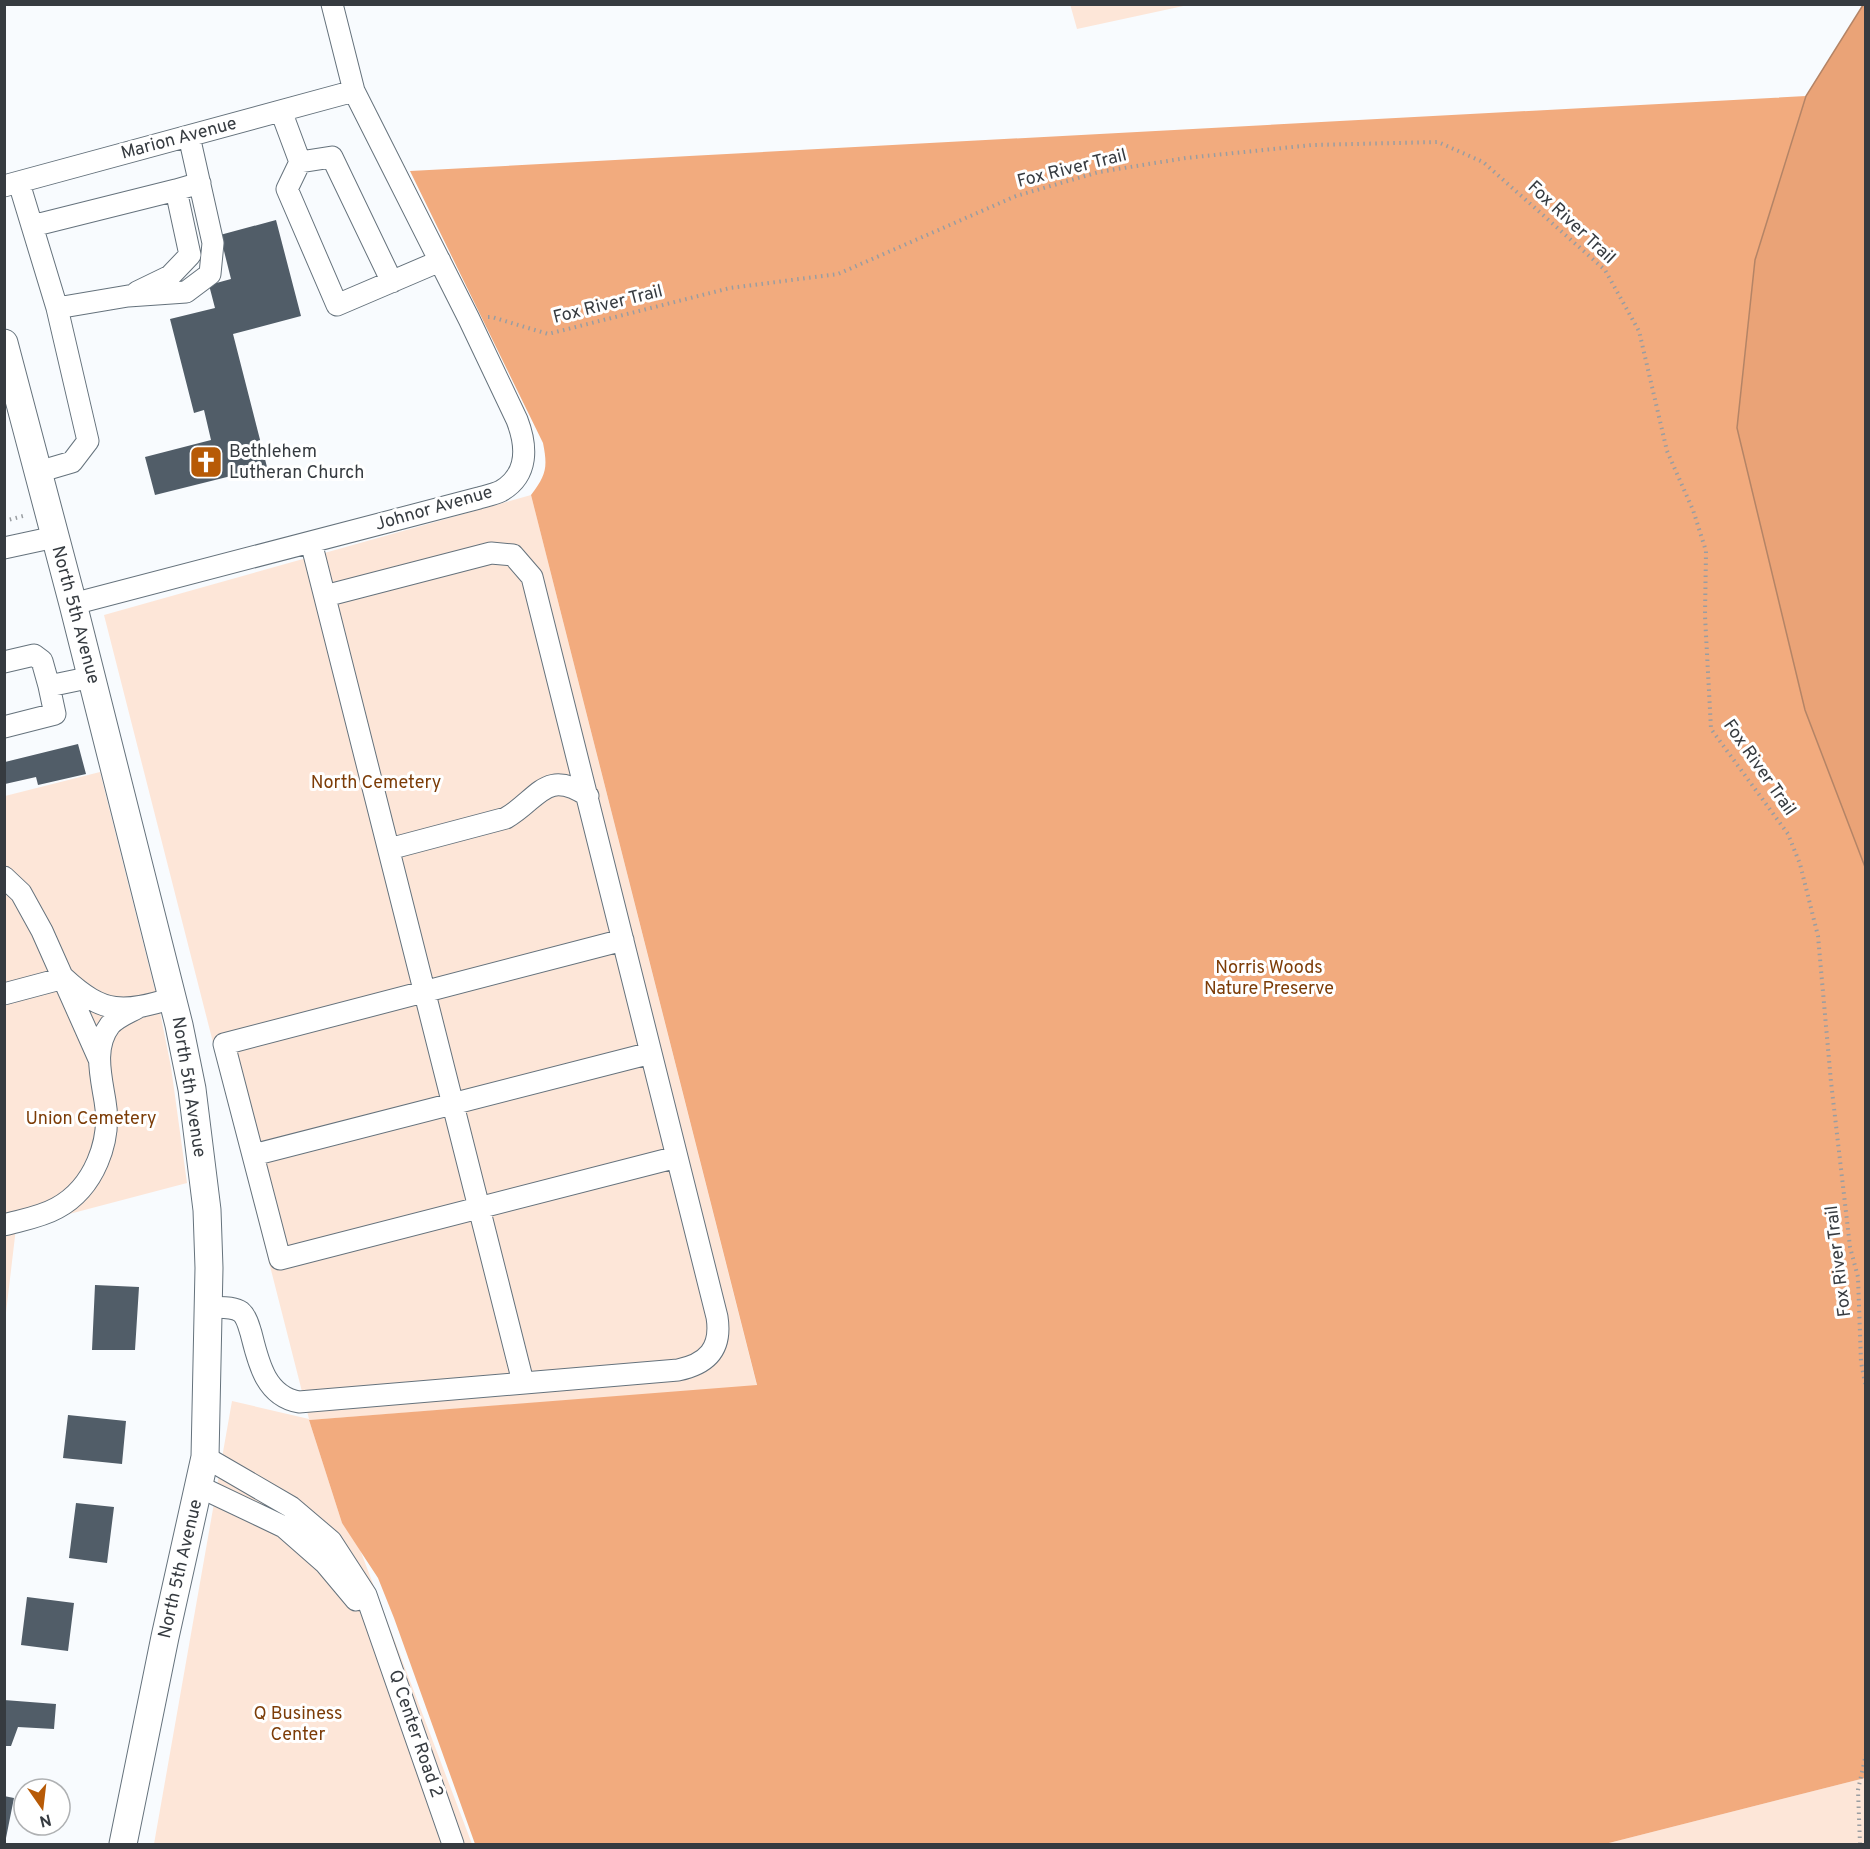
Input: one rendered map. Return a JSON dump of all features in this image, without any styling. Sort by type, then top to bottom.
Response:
[{"type":"main road","name":"North 5th Avenue","points":[[4,343],[74,604],[173,998],[192,1089],[207,1210],[209,1307],[205,1457],[165,1637],[123,1845]]},
{"type":"street","name":"Johnor Avenue","points":[[74,604],[479,498],[501,491],[514,480],[523,466],[525,451],[523,436],[469,319],[354,91],[332,4]]},
{"type":"street","name":"Marion Avenue","points":[[12,184],[354,91]]},
{"type":"street","points":[[281,111],[300,162],[288,189],[337,305],[440,261]]},
{"type":"street","points":[[57,308],[128,296],[186,292],[210,274],[213,243],[189,136]]},
{"type":"street","points":[[300,162],[332,157],[392,282]]},
{"type":"street","points":[[32,226],[200,183]]},
{"type":"street","points":[[12,184],[32,226],[57,308],[88,441],[72,462],[38,472]]},
{"type":"street","points":[[128,296],[170,276],[190,255],[176,190]]},
{"type":"street","points":[[4,548],[55,537]]},
{"type":"street","points":[[311,542],[523,1382]]},
{"type":"street","points":[[209,1307],[235,1309],[244,1316],[265,1378],[280,1395],[289,1400],[302,1402],[678,1370],[699,1364],[714,1349],[718,1328],[588,796],[536,590],[527,569],[513,555],[491,553],[325,596]]},
{"type":"street","points":[[4,662],[34,655],[42,661],[55,714],[4,727]]},
{"type":"street","points":[[49,686],[92,677]]},
{"type":"street","points":[[389,849],[506,818],[543,789],[556,784],[568,785],[588,796]]},
{"type":"street","points":[[4,877],[21,893],[64,978],[99,1059]]},
{"type":"street","points":[[623,940],[224,1044],[280,1259],[677,1157]]},
{"type":"street","points":[[64,978],[82,995],[93,1001],[123,1009],[137,1008]]},
{"type":"street","points":[[4,994],[64,978]]},
{"type":"street","points":[[4,1225],[45,1214],[60,1207],[78,1191],[94,1171],[105,1138],[106,1120],[99,1059],[101,1044],[109,1026],[118,1017],[137,1008],[173,998]]},
{"type":"street","points":[[253,1155],[651,1053]]},
{"type":"street","name":"Q Center Road 2","points":[[205,1457],[291,1507],[331,1541],[366,1595],[453,1845]]},
{"type":"street","points":[[200,1487],[284,1527],[325,1563],[376,1623]]},
{"type":"path","name":"Fox River Trail","points":[[469,319],[492,317],[548,334],[730,288],[838,274],[1016,196],[1099,172],[1186,158],[1312,145],[1438,142],[1483,162],[1605,270],[1639,331],[1667,451],[1693,510],[1706,551],[1705,616],[1711,729],[1788,834],[1800,864],[1818,936],[1832,1094],[1850,1247],[1858,1277],[1861,1362],[1866,1388]]},
{"type":"path","points":[[4,521],[23,516]]},
{"type":"path","points":[[1860,1845],[1858,1790],[1866,1754]]},
{"type":"green space","points":[[1070,4],[1188,4],[1188,5],[1077,29]]},
{"type":"green space","name":"Norris Woods Nature Preserve","points":[[1806,96],[1755,260],[1737,428],[1805,710],[1865,867],[1865,1778],[1605,1844],[475,1844],[394,1618],[378,1578],[342,1523],[309,1420],[757,1385],[531,495],[544,471],[543,443],[410,171]]},
{"type":"green space","name":"North Cemetery","points":[[531,495],[757,1386],[309,1420],[342,1523],[359,1547],[472,1844],[154,1844],[232,1401],[309,1419],[104,615]]},
{"type":"green space","name":"Union Cemetery","points":[[100,772],[158,1002],[171,1067],[187,1183],[16,1228],[5,1321],[5,796]]},
{"type":"green space","points":[[1865,1778],[1865,1844],[1605,1844]]},
{"type":"shaded area","points":[[1863,5],[1866,5],[1865,867],[1805,710],[1737,428],[1755,260],[1806,96]]},
{"type":"building","points":[[276,220],[301,316],[233,334],[267,467],[155,495],[145,457],[211,440],[204,410],[194,413],[170,319],[215,308],[209,285],[231,279],[220,235]]},
{"type":"building","points":[[78,744],[86,774],[38,785],[36,777],[5,784],[5,762]]},
{"type":"building","points":[[95,1285],[139,1287],[135,1350],[92,1350]]},
{"type":"building","points":[[68,1415],[126,1421],[122,1464],[63,1458]]},
{"type":"building","points":[[76,1503],[114,1507],[107,1563],[69,1558]]},
{"type":"building","points":[[27,1597],[74,1603],[68,1651],[21,1645]]},
{"type":"building","points":[[4,1700],[56,1704],[54,1729],[18,1727],[11,1746],[4,1746]]},
{"type":"building","points":[[4,1796],[12,1798],[12,1808],[6,1838],[4,1838]]},
{"type":"place","name":"Bethlehem Lutheran Church","points":[[206,462]]},
{"type":"park label","name":"Q Business Center","points":[[298,1724]]}]
